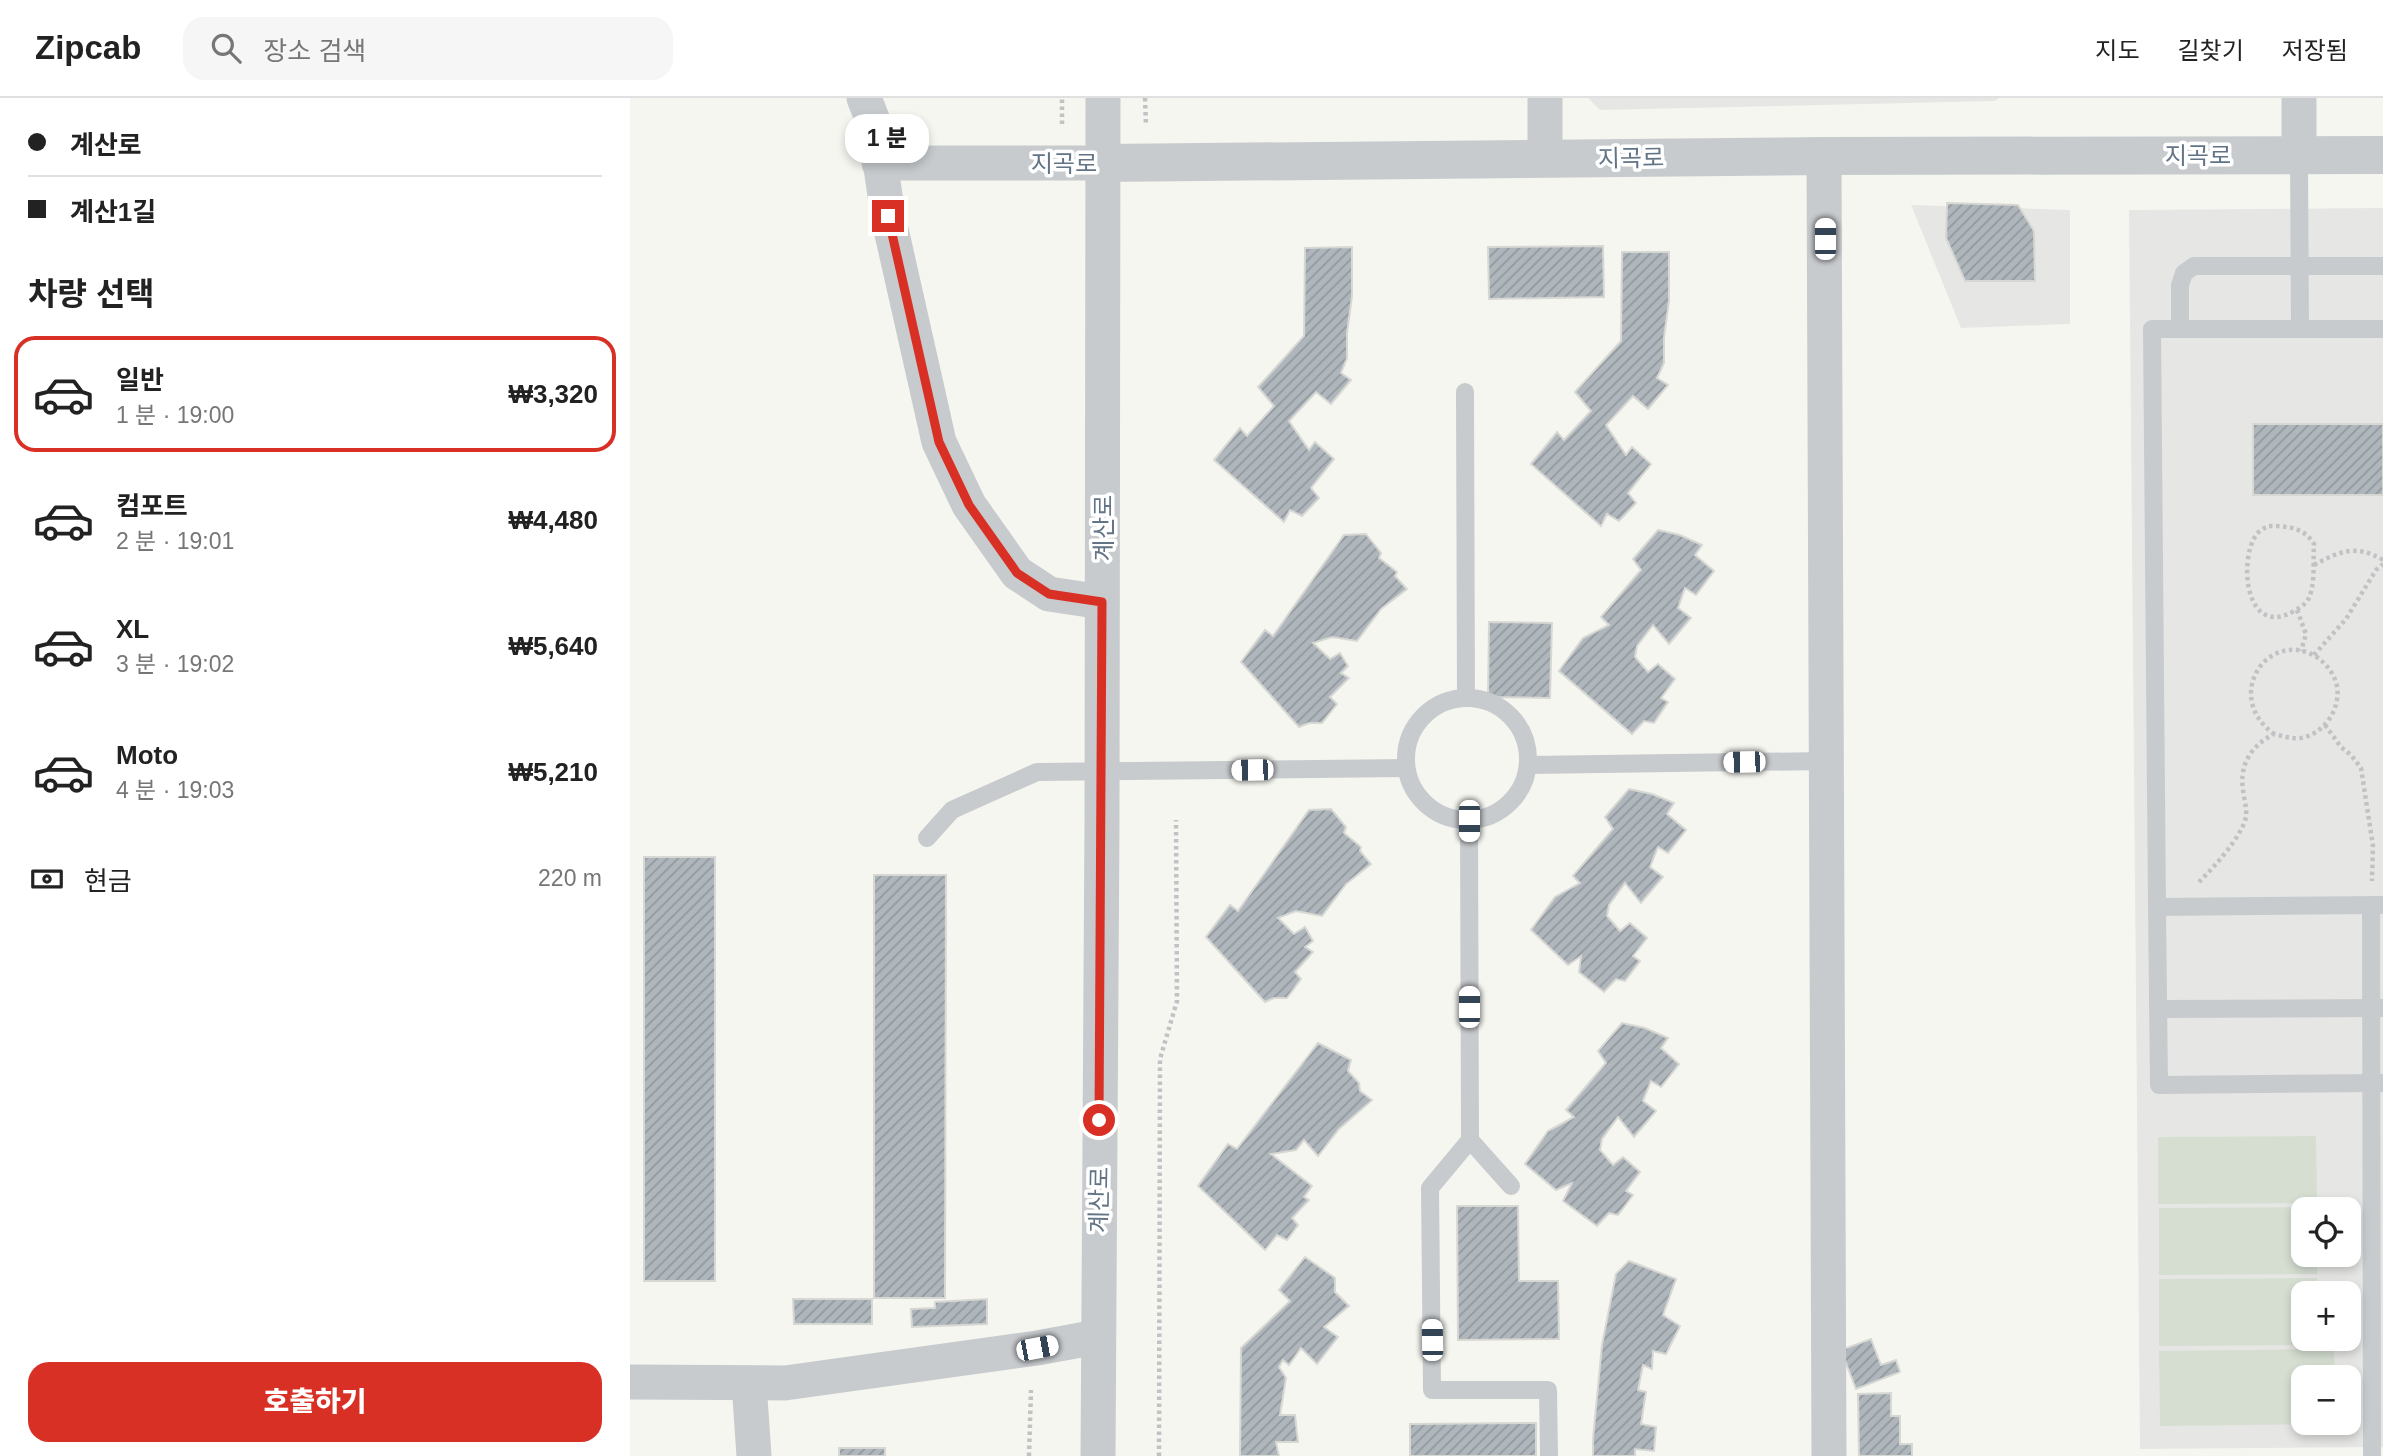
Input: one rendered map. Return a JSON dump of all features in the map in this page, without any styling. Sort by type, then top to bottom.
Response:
[{"type":"street","points":[[864,98],[875,127],[879,163],[903,290],[939,442],[969,505],[1017,573],[1049,594],[1102,602]]},
{"type":"street","name":"계산로","points":[[1098,1456],[1103,98]]},
{"type":"street","points":[[1545,98],[1545,159]]},
{"type":"street","points":[[2299,98],[2300,155]]},
{"type":"street","name":"지곡로","points":[[879,163],[2383,155]]},
{"type":"street","points":[[1824,156],[1829,1456]]},
{"type":"street","points":[[630,1382],[785,1383],[1037,1348],[1097,1337]]},
{"type":"street","points":[[749,1382],[754,1456]]},
{"type":"lane","points":[[2300,155],[2300,328]]},
{"type":"lane","points":[[2180,329],[2180,285],[2184,273],[2194,266],[2383,266]]},
{"type":"lane","points":[[2377,1083],[2159,1085],[2152,329],[2383,329]]},
{"type":"lane","points":[[1465,392],[1466,698]]},
{"type":"lane","points":[[1466,698],[1486,701],[1504,710],[1518,725],[1527,744],[1529,765],[1524,784],[1513,801],[1497,814],[1479,820],[1459,821],[1439,815],[1423,803],[1412,787],[1406,768],[1407,747],[1414,727],[1428,712],[1446,701],[1466,698]]},
{"type":"lane","points":[[1529,765],[1825,761]]},
{"type":"lane","points":[[927,838],[952,810],[1037,772],[1406,768]]},
{"type":"lane","points":[[1469,821],[1470,1140],[1430,1188],[1432,1390],[1548,1390],[1549,1456]]},
{"type":"lane","points":[[2157,906],[2377,905],[2372,1456]]},
{"type":"lane","points":[[2158,1009],[2377,1008]]},
{"type":"lane","points":[[1470,1140],[1511,1185]]},
{"type":"path","points":[[1062,98],[1062,124]]},
{"type":"path","points":[[1145,98],[1146,125]]},
{"type":"path","points":[[2269,526],[2291,526],[2310,537],[2314,544],[2313,566],[2311,594],[2306,605],[2289,614],[2271,617],[2262,614],[2251,601],[2248,586],[2250,550],[2257,533],[2269,526]]},
{"type":"path","points":[[2313,566],[2340,552],[2355,550],[2370,552],[2383,562],[2346,618],[2314,656]]},
{"type":"path","points":[[2297,610],[2306,635],[2301,651]]},
{"type":"path","points":[[2301,651],[2314,656],[2322,660],[2332,672],[2337,686],[2333,713],[2325,725],[2301,738],[2274,734],[2255,714],[2251,701],[2251,686],[2256,671],[2266,660],[2279,653],[2301,651]]},
{"type":"path","points":[[2325,725],[2361,768],[2377,905]]},
{"type":"path","points":[[2188,906],[2189,892],[2213,868],[2238,835],[2246,817],[2242,787],[2243,766],[2253,748],[2274,734]]},
{"type":"path","points":[[1159,1456],[1160,1059],[1177,1001],[1176,820]]},
{"type":"path","points":[[1029,1456],[1031,1390]]},
{"type":"shaded area","points":[[1588,98],[1999,98],[1995,101],[1600,110]]},
{"type":"shaded area","points":[[1911,205],[2070,210],[2070,324],[1961,328]]},
{"type":"shaded area","points":[[2383,208],[2383,1447],[2140,1449],[2129,210]]},
{"type":"shaded area","points":[[2316,1136],[2317,1197],[2291,1197],[2291,1203],[2158,1204],[2158,1137]]},
{"type":"shaded area","points":[[2291,1207],[2291,1267],[2317,1267],[2317,1274],[2159,1275],[2159,1208]]},
{"type":"shaded area","points":[[2317,1278],[2317,1281],[2291,1281],[2291,1345],[2159,1346],[2159,1279]]},
{"type":"shaded area","points":[[2159,1351],[2334,1351],[2335,1365],[2291,1365],[2291,1425],[2160,1426]]},
{"type":"building","points":[[1947,203],[2018,205],[2034,231],[2035,281],[1965,281],[1946,238]]},
{"type":"building","points":[[1603,246],[1604,297],[1489,299],[1488,247]]},
{"type":"building","points":[[1352,247],[1352,296],[1347,358],[1341,373],[1351,380],[1331,404],[1316,392],[1289,421],[1309,450],[1315,442],[1334,459],[1311,488],[1319,498],[1302,516],[1290,510],[1284,522],[1214,460],[1240,428],[1247,436],[1274,406],[1258,387],[1304,336],[1305,248]]},
{"type":"building","points":[[1622,252],[1669,252],[1669,301],[1664,363],[1657,378],[1668,385],[1648,409],[1633,396],[1606,425],[1626,455],[1632,447],[1651,464],[1628,493],[1636,503],[1619,521],[1607,514],[1601,526],[1531,464],[1557,432],[1564,440],[1591,411],[1575,392],[1621,341]]},
{"type":"building","points":[[2253,424],[2383,424],[2383,495],[2253,495]]},
{"type":"building","points":[[1658,530],[1680,535],[1702,545],[1695,555],[1714,571],[1696,595],[1685,588],[1678,608],[1691,618],[1669,644],[1653,625],[1637,646],[1635,657],[1648,672],[1658,664],[1675,679],[1661,698],[1668,702],[1654,723],[1644,721],[1632,734],[1559,671],[1583,638],[1609,625],[1601,617],[1641,570],[1633,559]]},
{"type":"building","points":[[1366,534],[1381,553],[1379,558],[1397,572],[1395,576],[1407,589],[1381,609],[1357,641],[1332,637],[1313,643],[1330,659],[1340,653],[1348,666],[1341,673],[1349,678],[1330,697],[1337,704],[1322,723],[1309,723],[1299,727],[1241,662],[1265,630],[1273,636],[1344,535]]},
{"type":"building","points":[[1489,622],[1552,623],[1550,698],[1488,697]]},
{"type":"building","points":[[1629,789],[1674,803],[1667,814],[1686,830],[1668,853],[1658,847],[1650,867],[1663,877],[1641,903],[1625,883],[1609,905],[1607,916],[1620,931],[1630,923],[1647,938],[1633,956],[1640,961],[1625,981],[1616,979],[1604,992],[1579,972],[1581,956],[1568,965],[1531,930],[1555,897],[1580,883],[1573,876],[1613,829],[1605,817]]},
{"type":"building","points":[[1331,809],[1346,827],[1344,833],[1361,847],[1360,851],[1371,864],[1346,884],[1322,916],[1296,911],[1278,918],[1294,934],[1305,927],[1313,941],[1305,947],[1313,952],[1295,972],[1301,979],[1287,998],[1274,998],[1265,1002],[1206,937],[1230,905],[1238,911],[1309,810]]},
{"type":"building","points":[[644,857],[715,857],[715,1281],[644,1281]]},
{"type":"building","points":[[874,875],[946,875],[945,1298],[874,1298]]},
{"type":"building","points":[[1622,1023],[1645,1028],[1668,1038],[1661,1048],[1679,1064],[1661,1087],[1651,1081],[1643,1101],[1656,1111],[1634,1137],[1618,1117],[1602,1139],[1600,1150],[1613,1165],[1623,1157],[1640,1172],[1626,1191],[1633,1195],[1618,1215],[1609,1213],[1597,1226],[1563,1201],[1572,1183],[1556,1190],[1525,1164],[1548,1131],[1574,1117],[1566,1110],[1606,1063],[1598,1051]]},
{"type":"building","points":[[1318,1043],[1351,1060],[1348,1071],[1359,1083],[1360,1091],[1372,1100],[1339,1129],[1318,1156],[1304,1140],[1296,1150],[1271,1154],[1312,1186],[1304,1197],[1309,1200],[1292,1218],[1298,1225],[1287,1240],[1277,1235],[1265,1250],[1198,1186],[1228,1144],[1237,1149]]},
{"type":"building","points":[[1457,1206],[1518,1206],[1519,1281],[1558,1281],[1559,1339],[1458,1340]]},
{"type":"building","points":[[1305,1257],[1335,1278],[1335,1292],[1349,1306],[1324,1327],[1338,1337],[1317,1364],[1301,1348],[1289,1365],[1283,1360],[1279,1367],[1286,1378],[1280,1415],[1295,1415],[1298,1442],[1276,1442],[1279,1456],[1240,1456],[1241,1348],[1290,1301],[1279,1290]]},
{"type":"building","points":[[1629,1261],[1676,1279],[1663,1315],[1680,1326],[1666,1354],[1653,1351],[1652,1369],[1643,1365],[1638,1390],[1646,1392],[1641,1424],[1656,1427],[1654,1451],[1635,1449],[1635,1456],[1593,1456],[1602,1345],[1616,1274]]},
{"type":"building","points":[[793,1299],[872,1299],[872,1324],[794,1324]]},
{"type":"building","points":[[987,1299],[987,1324],[912,1327],[911,1309],[935,1308],[935,1302]]},
{"type":"building","points":[[1871,1339],[1881,1365],[1896,1360],[1900,1372],[1856,1389],[1841,1350]]},
{"type":"building","points":[[1891,1393],[1891,1416],[1900,1416],[1900,1444],[1912,1444],[1912,1456],[1859,1456],[1858,1394]]},
{"type":"building","points":[[1536,1423],[1536,1456],[1410,1456],[1410,1424]]},
{"type":"building","points":[[839,1448],[885,1448],[885,1456],[839,1456]]},
{"type":"route","points":[[888,216],[939,442],[969,505],[1017,573],[1049,594],[1102,602],[1099,1120]]}]
